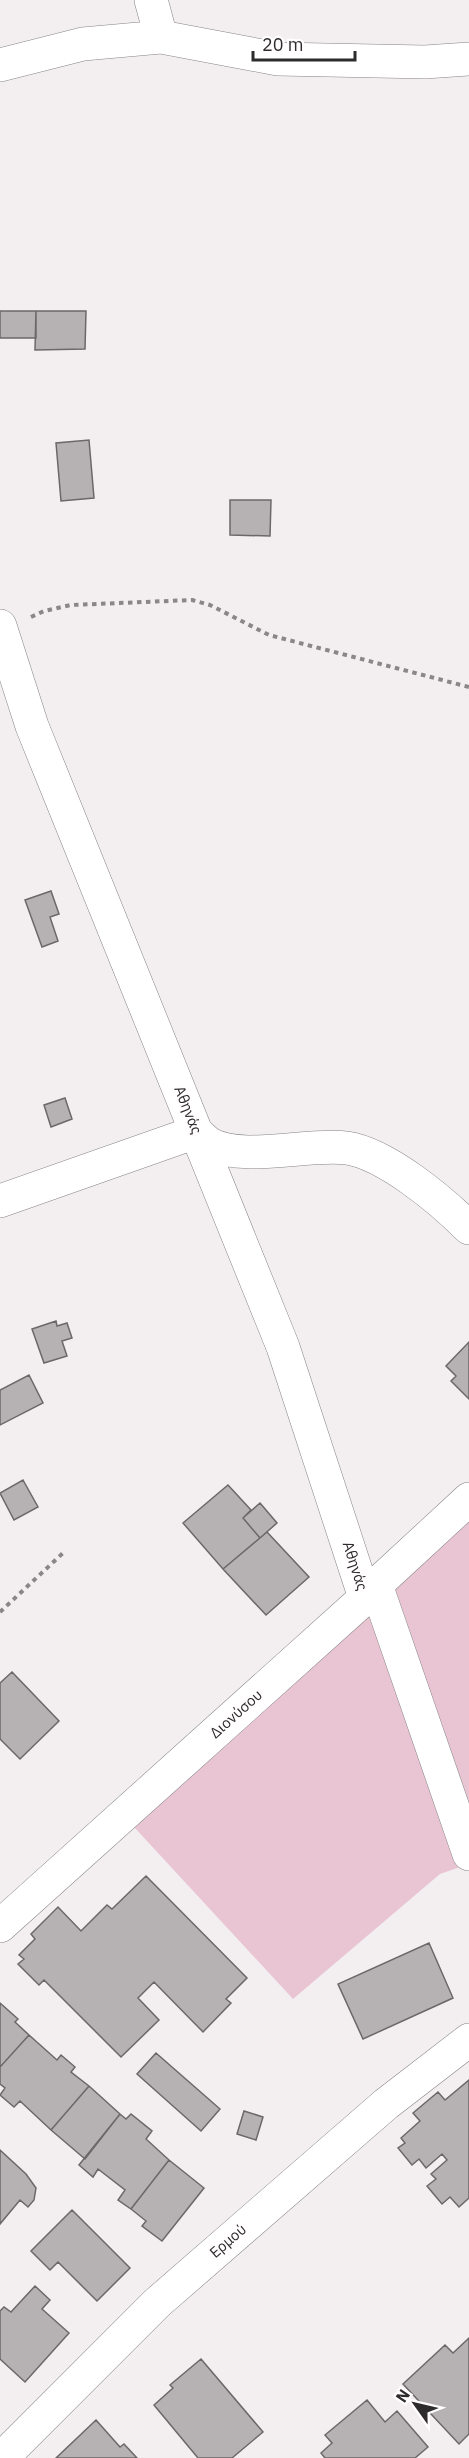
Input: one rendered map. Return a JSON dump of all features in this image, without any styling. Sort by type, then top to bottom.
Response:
[{"type":"street","points":[[151,0],[160,37]]},
{"type":"street","points":[[0,65],[83,44],[160,37],[278,59],[425,62],[469,59]]},
{"type":"street","name":"Αθηνάς","points":[[1,629],[32,726],[283,1347],[469,1854]]},
{"type":"street","points":[[0,1201],[196,1132],[209,1143],[240,1152],[347,1148],[366,1154],[404,1174],[446,1205],[469,1228]]},
{"type":"street","name":"Διονύσου","points":[[5,1911],[371,1591],[469,1499]]},
{"type":"street","name":"Ερμού","points":[[2,2458],[157,2303],[386,2104],[469,2040]]},
{"type":"path","points":[[1,629],[44,611],[71,605],[192,600],[210,605],[269,635],[469,687]]},
{"type":"path","points":[[0,1612],[63,1553]]},
{"type":"shaded area","points":[[469,1520],[469,1864],[440,1874],[293,1999],[134,1827]]},
{"type":"building","points":[[0,311],[36,311],[36,338],[0,338]]},
{"type":"building","points":[[36,311],[86,311],[85,349],[35,350]]},
{"type":"building","points":[[89,440],[94,498],[61,501],[56,443]]},
{"type":"building","points":[[230,500],[271,500],[270,536],[230,535]]},
{"type":"building","points":[[51,891],[59,914],[50,917],[58,941],[42,947],[25,900]]},
{"type":"building","points":[[65,1098],[72,1119],[51,1127],[44,1105]]},
{"type":"building","points":[[56,1321],[57,1326],[67,1323],[72,1338],[62,1341],[67,1356],[44,1363],[32,1329]]},
{"type":"building","points":[[469,1342],[469,1399],[451,1381],[456,1376],[446,1366]]},
{"type":"building","points":[[29,1375],[43,1403],[0,1425],[0,1390]]},
{"type":"building","points":[[23,1480],[38,1507],[14,1520],[0,1493]]},
{"type":"building","points":[[228,1485],[251,1510],[243,1518],[260,1538],[223,1569],[183,1523]]},
{"type":"building","points":[[260,1503],[277,1523],[260,1538],[243,1518]]},
{"type":"building","points":[[267,1532],[309,1577],[266,1615],[223,1569]]},
{"type":"building","points":[[12,1672],[59,1721],[20,1759],[0,1739],[0,1683]]},
{"type":"building","points":[[146,1876],[247,1978],[226,1999],[231,2003],[203,2032],[154,1982],[138,1998],[159,2020],[121,2057],[44,1980],[39,1985],[18,1964],[24,1959],[19,1955],[35,1939],[31,1934],[58,1907],[81,1931],[107,1905],[112,1909]]},
{"type":"building","points":[[429,1943],[453,1998],[363,2039],[338,1984]]},
{"type":"building","points":[[0,2003],[18,2019],[15,2022],[29,2035],[0,2067]]},
{"type":"building","points":[[29,2035],[57,2060],[61,2055],[75,2067],[71,2072],[89,2086],[51,2130],[20,2101],[14,2107],[0,2095],[5,2088],[0,2084],[0,2067]]},
{"type":"building","points":[[156,2053],[220,2109],[201,2131],[137,2074]]},
{"type":"building","points":[[469,2080],[469,2198],[459,2207],[450,2197],[442,2204],[427,2186],[436,2179],[431,2174],[447,2160],[442,2154],[426,2168],[419,2159],[412,2165],[398,2148],[405,2143],[401,2138],[420,2121],[413,2113],[438,2092],[445,2100]]},
{"type":"building","points":[[89,2086],[120,2114],[85,2159],[51,2130]]},
{"type":"building","points":[[244,2111],[263,2117],[256,2140],[237,2134]]},
{"type":"building","points":[[120,2114],[126,2119],[131,2114],[152,2131],[146,2139],[169,2160],[131,2209],[118,2200],[125,2190],[98,2169],[93,2177],[79,2165]]},
{"type":"building","points":[[0,2150],[26,2174],[36,2188],[34,2200],[28,2207],[20,2200],[0,2224]]},
{"type":"building","points":[[169,2160],[204,2188],[162,2241],[142,2226],[146,2221],[131,2209]]},
{"type":"building","points":[[72,2210],[130,2268],[97,2301],[58,2262],[50,2270],[31,2251]]},
{"type":"building","points":[[35,2286],[50,2300],[42,2309],[69,2333],[25,2382],[0,2359],[0,2311],[4,2307],[11,2312]]},
{"type":"building","points":[[469,2338],[469,2434],[459,2444],[403,2384],[445,2345],[453,2353]]},
{"type":"building","points":[[201,2359],[263,2432],[232,2458],[198,2458],[154,2405],[173,2388],[170,2385]]},
{"type":"building","points":[[367,2400],[385,2422],[397,2411],[428,2447],[415,2458],[325,2458],[321,2453],[332,2443],[325,2435]]},
{"type":"building","points":[[96,2420],[120,2447],[124,2444],[137,2458],[56,2458]]}]
